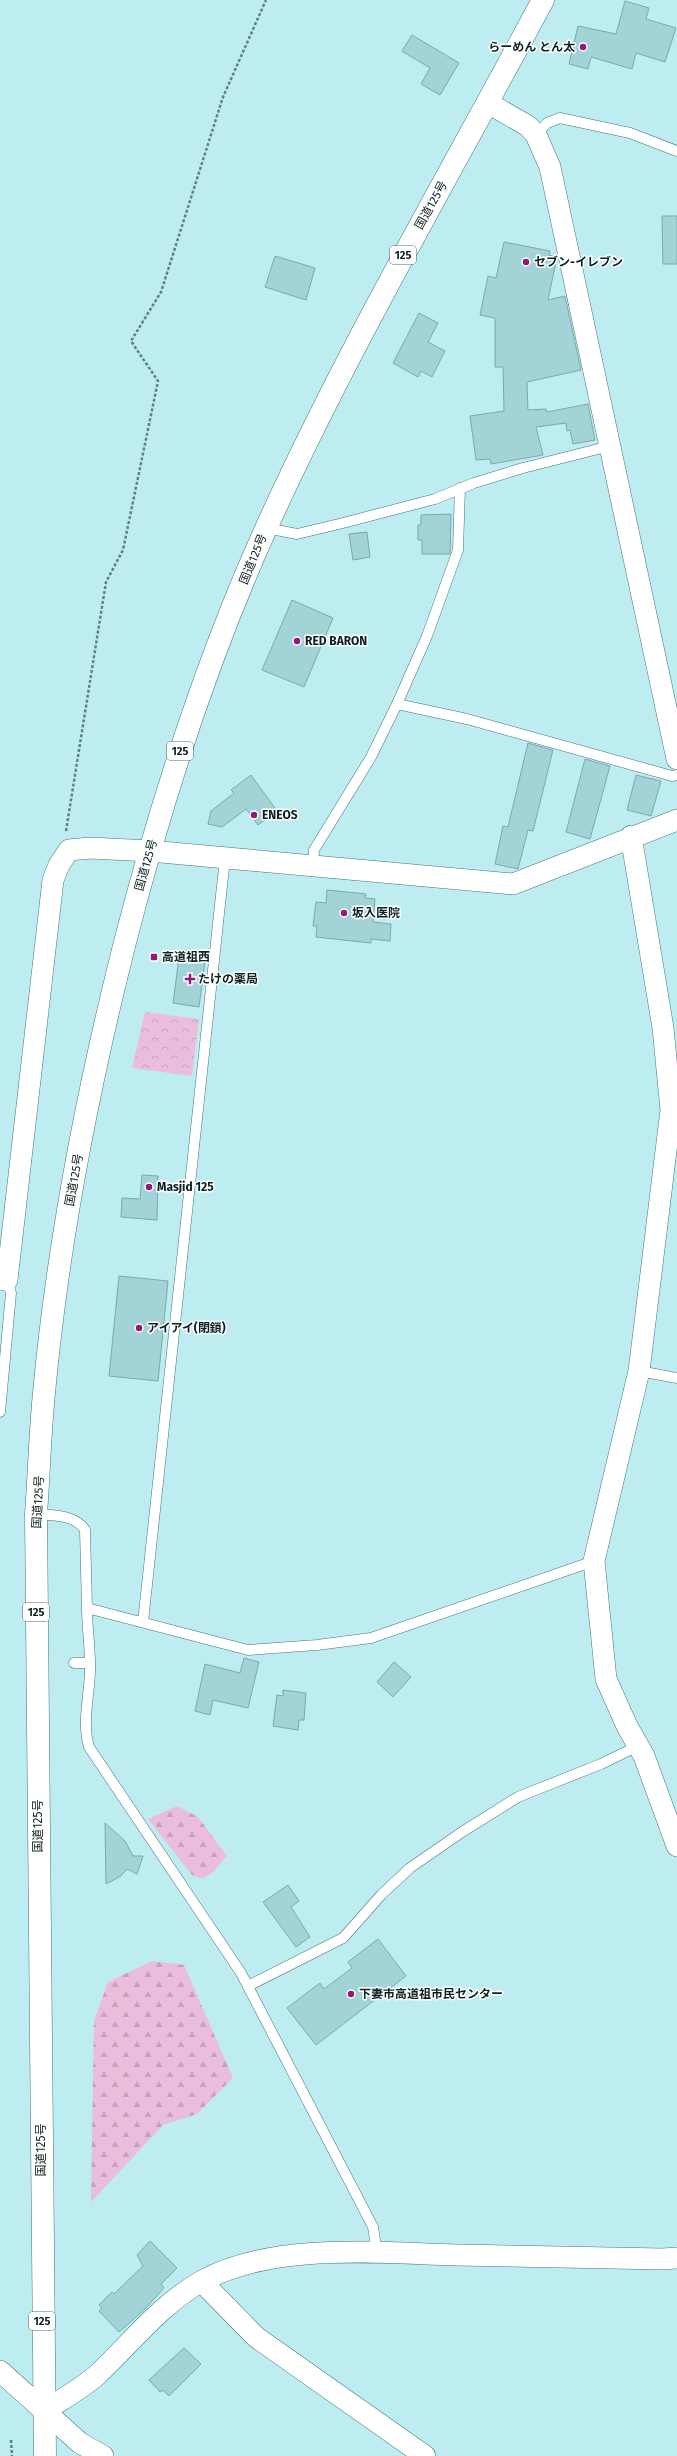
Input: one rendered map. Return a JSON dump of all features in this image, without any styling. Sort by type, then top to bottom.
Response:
[{"type":"highway","name":"国道125号","points":[[45,2456],[36,1514],[44,1393],[62,1248],[95,1068],[150,851],[185,734],[266,528],[322,409],[358,340],[543,0]]},
{"type":"street","points":[[488,103],[528,126],[536,135],[550,167],[557,194],[574,286],[677,759]]},
{"type":"street","points":[[4,1280],[53,880],[59,865],[69,850],[90,848],[150,851],[514,884],[631,836],[677,820]]},
{"type":"street","points":[[631,836],[663,1028],[671,1110],[639,1371],[594,1561],[606,1679],[644,1756],[677,1846]]},
{"type":"street","points":[[44,2412],[95,2376],[172,2302],[202,2282],[226,2270],[259,2259],[295,2255],[377,2253],[663,2259],[677,2258]]},
{"type":"street","points":[[202,2282],[256,2337],[425,2456]]},
{"type":"street","points":[[0,2371],[80,2443],[103,2456]]},
{"type":"lane","points":[[536,135],[547,123],[560,118],[630,133],[677,151]]},
{"type":"lane","points":[[266,528],[297,534],[435,498],[460,488],[522,468],[610,446]]},
{"type":"lane","points":[[313,866],[314,850],[371,757],[398,704],[427,636],[458,550],[460,488]]},
{"type":"lane","points":[[398,704],[467,719],[672,776],[677,775]]},
{"type":"lane","points":[[143,1622],[225,858]]},
{"type":"lane","points":[[0,1412],[11,1293],[4,1280]]},
{"type":"lane","points":[[639,1371],[677,1378]]},
{"type":"lane","points":[[36,1514],[67,1517],[81,1523],[85,1530],[88,1608],[87,1636],[90,1663],[85,1720],[89,1747],[248,1986],[373,2227],[377,2253]]},
{"type":"lane","points":[[88,1608],[248,1650],[371,1638],[594,1561]]},
{"type":"lane","points":[[74,1663],[90,1663]]},
{"type":"lane","points":[[248,1986],[343,1938],[382,1894],[410,1868],[480,1820],[518,1797],[601,1764],[638,1746]]},
{"type":"path","points":[[69,850],[65,833],[106,582],[123,550],[158,381],[131,341],[161,292],[182,232],[223,97],[266,0]]},
{"type":"path","points":[[11,2440],[12,2456]]},
{"type":"green space","points":[[145,1012],[199,1019],[192,1076],[132,1068]]},
{"type":"green space","points":[[177,1806],[198,1817],[227,1856],[213,1872],[203,1879],[192,1875],[148,1819]]},
{"type":"green space","points":[[152,1961],[184,1965],[233,2078],[197,2114],[163,2125],[91,2202],[94,2021],[108,1982]]},
{"type":"building","points":[[625,1],[649,8],[646,19],[676,28],[665,62],[636,53],[632,69],[591,57],[588,69],[569,64],[578,26],[616,34]]},
{"type":"building","points":[[412,35],[459,63],[440,95],[421,84],[430,68],[402,51]]},
{"type":"building","points":[[662,216],[677,216],[677,264],[663,264]]},
{"type":"building","points":[[504,242],[550,251],[549,255],[557,257],[548,300],[565,296],[581,370],[527,382],[528,410],[546,409],[547,412],[588,404],[595,440],[573,444],[570,430],[567,431],[566,423],[536,427],[543,455],[491,464],[490,459],[476,460],[470,416],[504,411],[503,367],[495,367],[495,318],[480,315],[488,276],[496,278]]},
{"type":"building","points":[[275,256],[315,268],[306,300],[265,287]]},
{"type":"building","points":[[419,313],[438,323],[428,342],[445,351],[432,377],[421,371],[418,377],[393,363]]},
{"type":"building","points":[[451,514],[450,554],[422,554],[422,540],[418,540],[418,525],[421,525],[421,515]]},
{"type":"building","points":[[367,532],[370,557],[353,560],[349,534]]},
{"type":"building","points":[[292,600],[333,618],[304,687],[262,670]]},
{"type":"building","points":[[528,743],[553,750],[533,831],[528,830],[518,869],[495,864],[503,826],[508,827]]},
{"type":"building","points":[[585,759],[610,766],[590,839],[566,832]]},
{"type":"building","points":[[251,775],[277,811],[258,825],[246,809],[222,827],[208,824],[211,811],[234,793],[231,790]]},
{"type":"building","points":[[636,775],[661,781],[651,816],[627,810]]},
{"type":"building","name":"坂入医院","points":[[327,890],[366,894],[365,898],[375,899],[373,922],[391,924],[390,941],[371,939],[371,943],[316,937],[317,926],[313,926],[316,902],[326,903]]},
{"type":"building","name":"たけの薬局","points":[[180,950],[206,954],[199,1007],[173,1003]]},
{"type":"building","name":"Masjid 125","points":[[142,1175],[158,1176],[157,1220],[121,1217],[122,1198],[140,1199]]},
{"type":"building","name":"アイアイ(閉鎖)","points":[[119,1276],[168,1281],[158,1381],[109,1376]]},
{"type":"building","points":[[244,1658],[259,1662],[248,1708],[213,1700],[210,1715],[195,1711],[205,1664],[240,1673]]},
{"type":"building","points":[[394,1662],[411,1677],[393,1697],[377,1682]]},
{"type":"building","points":[[283,1690],[306,1693],[304,1720],[299,1720],[298,1730],[273,1726],[277,1695],[283,1696]]},
{"type":"building","points":[[105,1823],[125,1841],[133,1856],[143,1856],[137,1874],[127,1869],[121,1876],[106,1884]]},
{"type":"building","points":[[288,1885],[299,1901],[291,1907],[310,1937],[296,1947],[263,1902]]},
{"type":"building","points":[[378,1939],[406,1976],[316,2045],[287,2008],[320,1983],[324,1989],[352,1968],[348,1962]]},
{"type":"building","points":[[150,2241],[177,2268],[161,2284],[164,2288],[144,2310],[119,2332],[99,2311],[102,2308],[99,2305],[112,2292],[114,2294],[143,2266],[137,2255]]},
{"type":"building","points":[[184,2348],[201,2364],[169,2396],[163,2390],[160,2392],[149,2380]]},
{"type":"place","name":"らーめん とん太","points":[[583,47]]},
{"type":"place","name":"セブン-イレブン","points":[[526,262]]},
{"type":"place","name":"RED BARON","points":[[297,641]]},
{"type":"place","name":"ENEOS","points":[[254,815]]},
{"type":"place","name":"坂入医院","points":[[344,913]]},
{"type":"place","name":"高道祖西","points":[[154,957]]},
{"type":"place","name":"たけの薬局","points":[[190,979]]},
{"type":"place","name":"Masjid 125","points":[[149,1187]]},
{"type":"place","name":"アイアイ(閉鎖)","points":[[139,1328]]},
{"type":"place","name":"下妻市高道祖市民センター","points":[[351,1994]]}]
